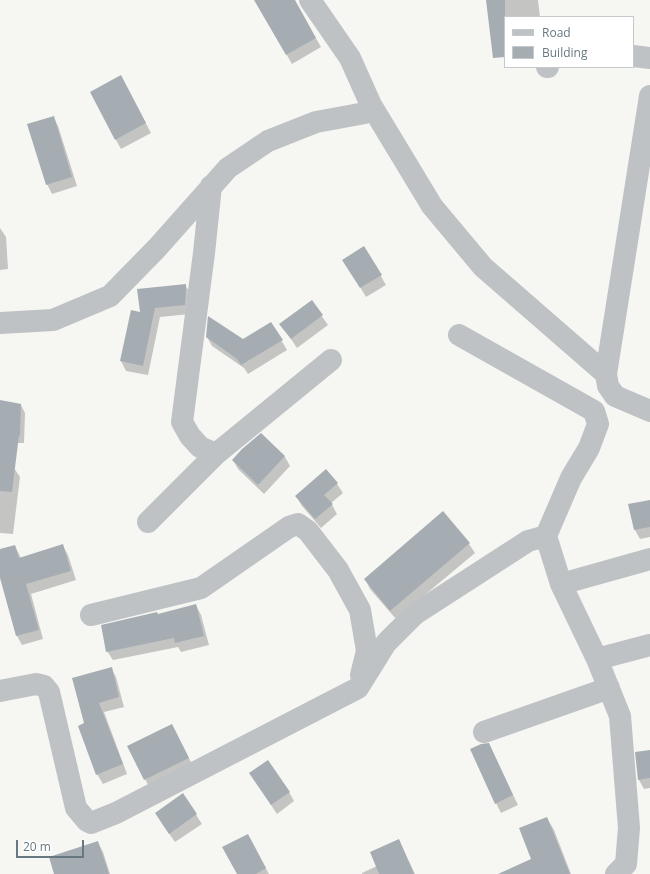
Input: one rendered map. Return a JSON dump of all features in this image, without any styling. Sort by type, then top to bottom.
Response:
[{"type":"street","points":[[310,0],[350,58],[371,105],[432,206],[483,267],[606,374]]},
{"type":"street","points":[[634,56],[650,58]]},
{"type":"street","points":[[650,96],[606,374],[608,386],[615,396],[650,410]]},
{"type":"street","points":[[0,323],[53,320],[110,296],[157,248],[228,168],[268,141],[316,122],[365,113],[371,105]]},
{"type":"street","points":[[211,186],[204,254],[182,422],[190,436],[200,447],[216,454]]},
{"type":"street","points":[[459,336],[594,411],[598,424],[589,448],[571,478],[546,536],[560,584],[597,659],[620,716],[629,828],[626,864],[616,874]]},
{"type":"street","points":[[148,522],[216,454],[331,360]]},
{"type":"street","points":[[91,615],[201,588],[289,527],[298,524],[308,531],[338,570],[360,610],[367,651],[358,688]]},
{"type":"street","points":[[0,691],[36,684],[44,686],[49,692],[76,808],[87,820],[92,823],[116,813],[358,688],[386,643],[415,614],[528,541],[546,536]]},
{"type":"street","points":[[560,584],[650,558]]},
{"type":"street","points":[[597,659],[650,645]]},
{"type":"street","points":[[484,732],[609,688]]},
{"type":"building","points":[[254,0],[295,0],[316,38],[286,55]]},
{"type":"building","points":[[486,0],[505,0],[504,57],[493,58]]},
{"type":"building","points":[[121,75],[146,123],[115,140],[90,92]]},
{"type":"building","points":[[54,116],[72,177],[46,185],[27,124]]},
{"type":"building","points":[[364,246],[382,275],[360,288],[342,260]]},
{"type":"building","points":[[186,284],[185,305],[155,308],[143,366],[120,361],[131,310],[140,312],[137,289]]},
{"type":"building","points":[[312,300],[323,315],[291,339],[279,324]]},
{"type":"building","points":[[208,316],[243,339],[271,322],[283,340],[241,365],[237,359],[206,337]]},
{"type":"building","points":[[0,400],[21,404],[20,436],[19,435],[12,492],[0,491]]},
{"type":"building","points":[[261,433],[285,456],[258,485],[232,460],[242,449]]},
{"type":"building","points":[[326,469],[338,483],[324,495],[333,504],[315,519],[295,496]]},
{"type":"building","points":[[650,500],[650,527],[634,530],[628,504]]},
{"type":"building","points":[[443,511],[470,543],[390,611],[364,579]]},
{"type":"building","points":[[63,544],[71,571],[26,584],[39,630],[16,636],[0,578],[0,549],[15,545],[19,558]]},
{"type":"building","points":[[196,604],[204,636],[175,643],[174,638],[106,652],[101,625],[157,612],[158,614]]},
{"type":"building","points":[[112,667],[119,697],[99,703],[123,764],[96,775],[78,726],[84,723],[72,678]]},
{"type":"building","points":[[172,724],[189,758],[144,780],[127,746]]},
{"type":"building","points":[[489,743],[513,795],[495,804],[470,749],[481,744]]},
{"type":"building","points":[[650,750],[650,778],[638,780],[635,752]]},
{"type":"building","points":[[268,760],[290,792],[271,805],[249,773]]},
{"type":"building","points":[[183,793],[197,814],[169,834],[155,813]]},
{"type":"building","points":[[547,817],[570,874],[498,874],[531,859],[519,828]]},
{"type":"building","points":[[248,834],[266,868],[256,874],[237,874],[222,847]]},
{"type":"building","points":[[399,839],[414,874],[379,874],[370,852]]},
{"type":"building","points":[[98,841],[109,874],[54,874],[49,857]]}]
